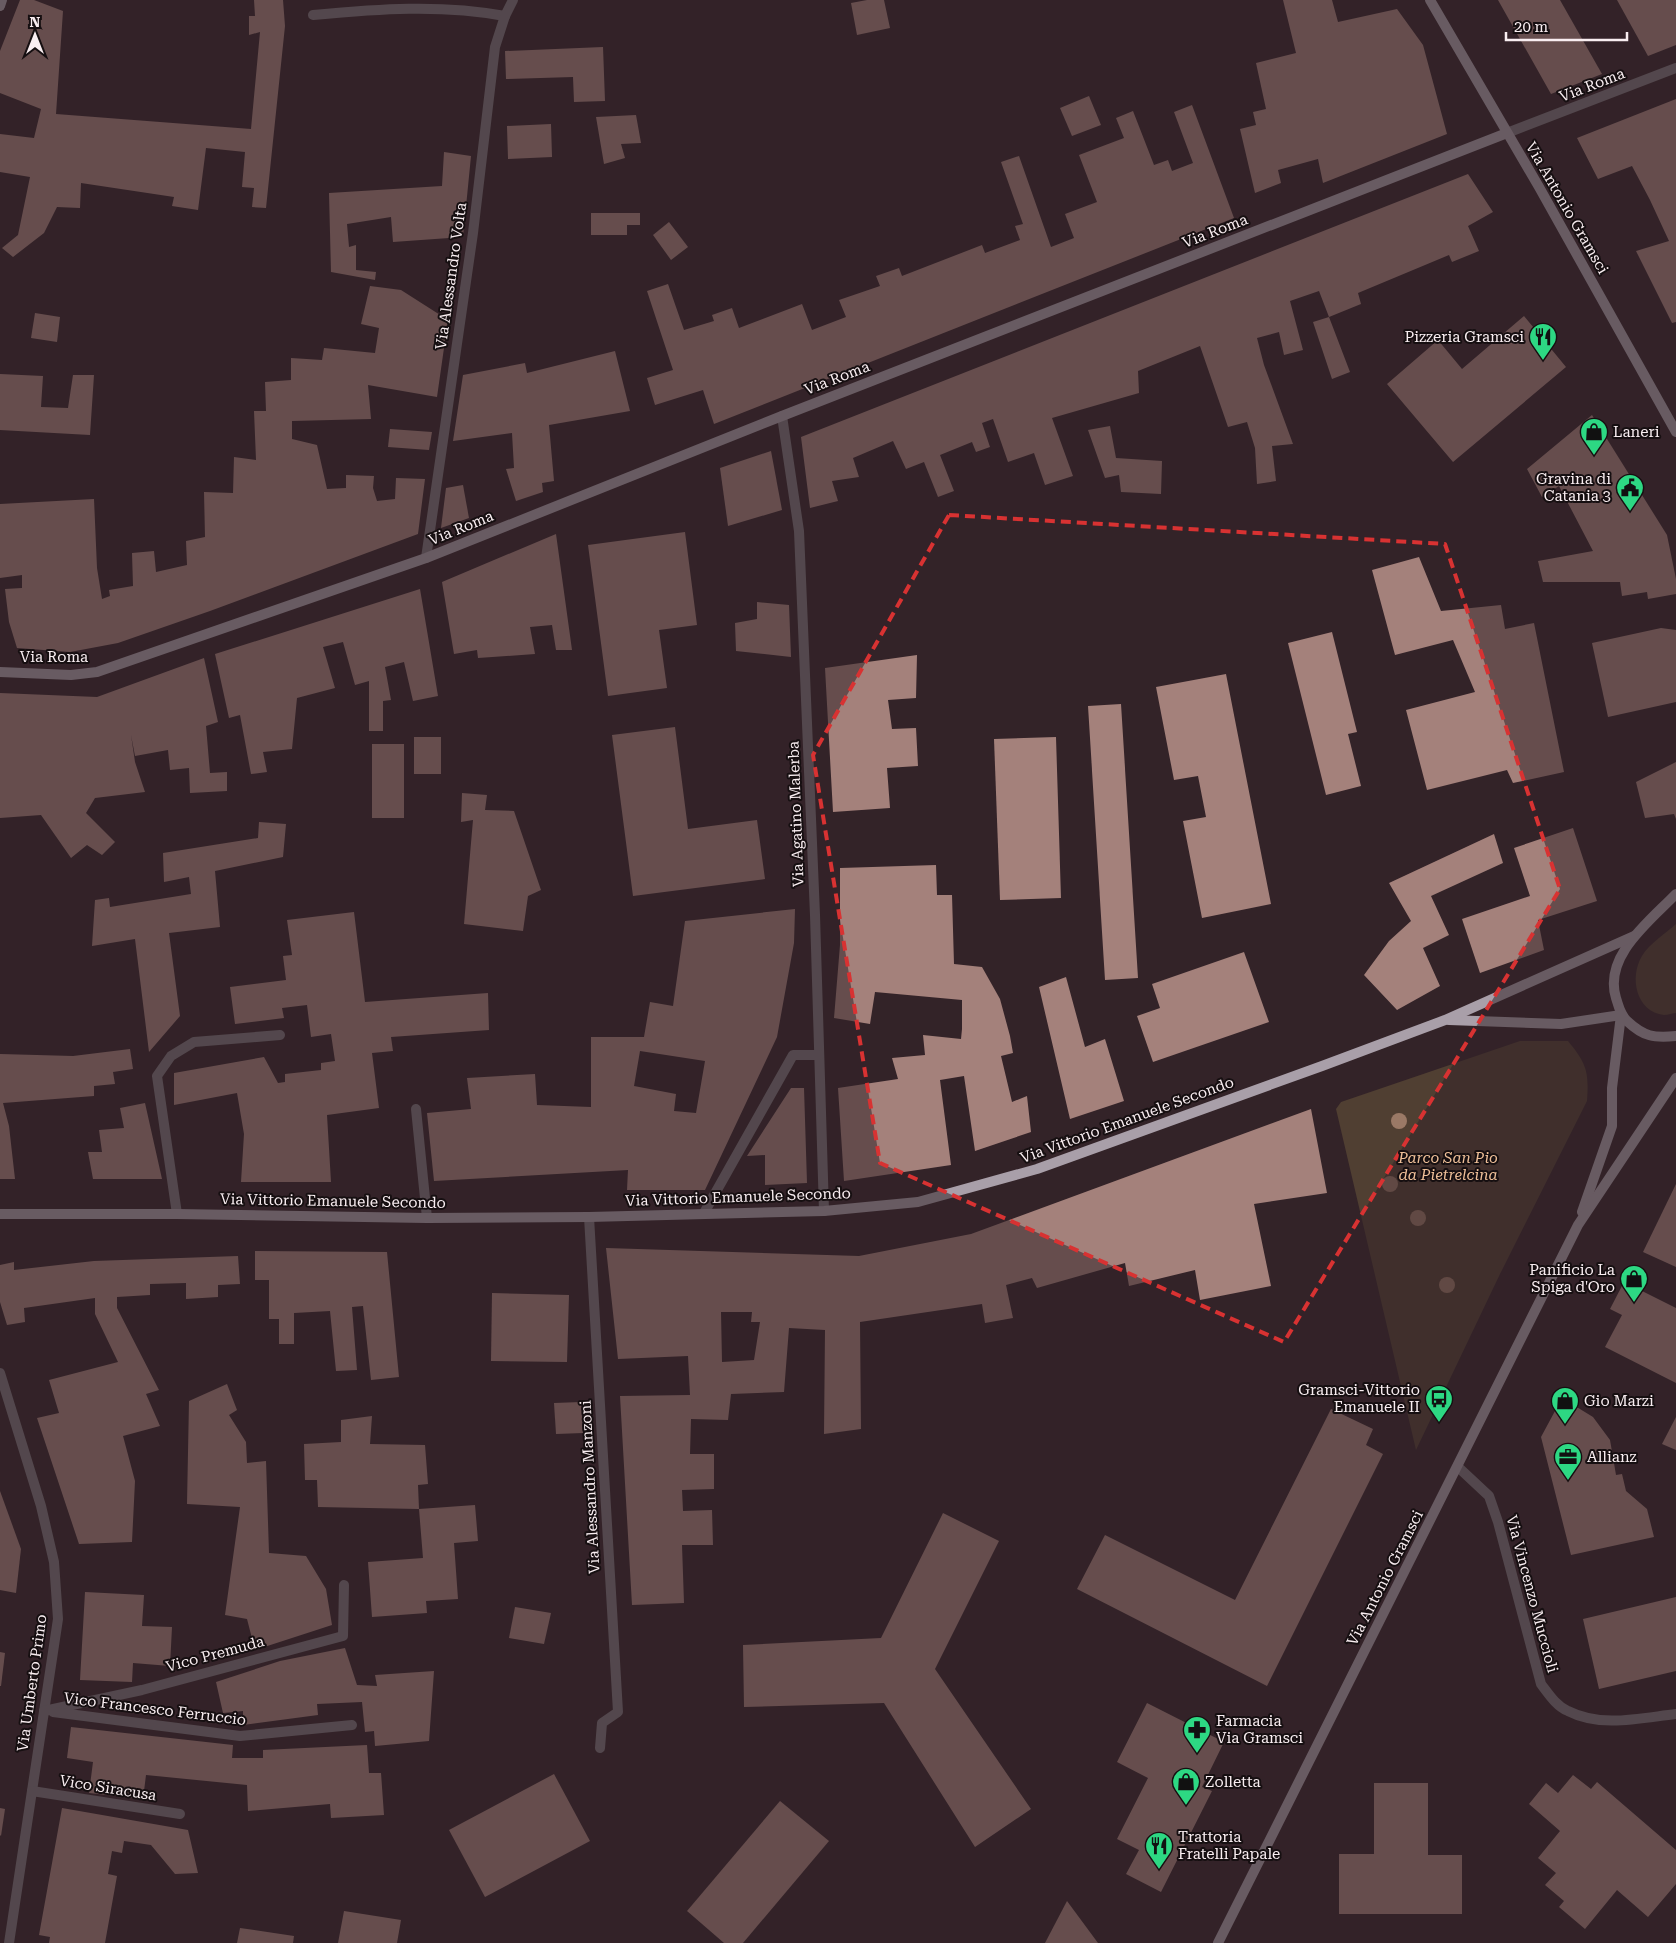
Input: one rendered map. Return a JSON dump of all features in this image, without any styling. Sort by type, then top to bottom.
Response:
[{"type":"main road","points":[[0,6],[2,0]]},
{"type":"main road","name":"Via Antonio Gramsci","points":[[1430,0],[1676,432]]},
{"type":"main road","name":"Via Roma","points":[[0,672],[70,675],[97,672],[426,558],[782,416],[1507,134]]},
{"type":"main road","points":[[1578,1225],[1612,1126],[1612,1088],[1621,1015],[1612,986],[1617,963],[1634,936],[1676,894]]},
{"type":"main road","name":"Via Vittorio Emanuele Secondo","points":[[0,1214],[177,1214],[427,1218],[589,1216],[824,1211],[918,1202],[1037,1169],[1322,1066],[1445,1020],[1634,936]]},
{"type":"main road","points":[[1445,1020],[1561,1024],[1621,1015]]},
{"type":"main road","points":[[1621,1015],[1637,1030],[1657,1038],[1676,1036]]},
{"type":"main road","points":[[1578,1225],[1676,1078]]},
{"type":"main road","name":"Via Antonio Gramsci","points":[[1218,1943],[1578,1225]]},
{"type":"street","name":"Via Alessandro Volta","points":[[426,558],[473,233],[496,46],[505,16],[513,0]]},
{"type":"street","points":[[313,15],[392,8],[476,10],[505,16]]},
{"type":"street","name":"Via Roma","points":[[1507,134],[1676,68]]},
{"type":"street","name":"Via Agatino Malerba","points":[[782,416],[799,531],[815,915],[824,1211]]},
{"type":"street","points":[[177,1214],[157,1076],[171,1056],[194,1042],[280,1034]]},
{"type":"street","points":[[704,1213],[793,1056],[819,1056]]},
{"type":"street","points":[[416,1109],[427,1218]]},
{"type":"street","name":"Via Alessandro Manzoni","points":[[589,1216],[618,1712],[602,1723],[600,1748]]},
{"type":"street","name":"Via Umberto Primo","points":[[0,1373],[40,1506],[54,1562],[58,1619],[9,1943]]},
{"type":"street","name":"Via Vincenzo Muccioli","points":[[1458,1467],[1489,1496],[1498,1522],[1541,1684],[1552,1698],[1567,1711],[1587,1718],[1609,1721],[1676,1714]]},
{"type":"street","name":"Vico Premuda","points":[[44,1710],[142,1690],[342,1636],[344,1585]]},
{"type":"street","name":"Vico Francesco Ferruccio","points":[[44,1710],[240,1736],[352,1725]]},
{"type":"street","name":"Vico Siracusa","points":[[32,1791],[180,1814]]},
{"type":"highlighted area","points":[[949,515],[1445,544],[1560,889],[1284,1342],[880,1163],[813,755]]},
{"type":"green space","points":[[1676,924],[1676,1013],[1664,1015],[1654,1012],[1641,1001],[1636,983],[1636,974],[1638,964],[1645,952]]},
{"type":"green space","name":"Parco San Pio da Pietrelcina","points":[[1520,1041],[1568,1041],[1583,1062],[1588,1083],[1587,1101],[1500,1274],[1416,1450],[1336,1109],[1341,1102]]},
{"type":"building","points":[[20,0],[34,0],[63,11],[56,114],[251,129],[260,32],[249,35],[249,16],[255,16],[254,0],[283,0],[285,26],[266,208],[252,207],[254,188],[242,187],[245,152],[206,148],[198,210],[172,206],[174,197],[81,183],[80,208],[57,207],[44,233],[13,257],[2,248],[18,235],[30,177],[0,172],[0,134],[34,138],[41,109],[0,93],[0,51]]},
{"type":"building","points":[[867,0],[884,0],[890,28],[857,35],[851,3]]},
{"type":"building","points":[[1283,0],[1332,0],[1338,22],[1397,9],[1423,45],[1447,134],[1323,183],[1318,159],[1278,170],[1281,183],[1255,193],[1240,129],[1256,125],[1253,112],[1266,109],[1256,63],[1296,53]]},
{"type":"building","points":[[1498,0],[1560,0],[1602,74],[1551,94]]},
{"type":"building","points":[[1617,0],[1676,0],[1676,45],[1648,56]]},
{"type":"building","points":[[603,47],[605,101],[574,102],[573,77],[506,79],[505,51]]},
{"type":"building","points":[[1089,96],[1101,125],[1072,136],[1060,108]]},
{"type":"building","points":[[1676,99],[1676,322],[1672,323],[1636,251],[1669,241],[1650,200],[1632,166],[1598,179],[1577,138]]},
{"type":"building","points":[[1192,105],[1234,218],[714,424],[703,390],[655,405],[647,378],[673,370],[647,291],[668,284],[684,330],[714,321],[712,315],[732,308],[739,328],[802,304],[812,330],[846,317],[839,300],[880,286],[876,276],[899,268],[902,276],[982,245],[985,253],[1020,240],[1015,226],[1023,224],[1001,162],[1019,156],[1051,247],[1074,238],[1065,214],[1097,202],[1079,155],[1124,138],[1116,118],[1133,111],[1154,165],[1168,160],[1172,171],[1193,163],[1174,112]]},
{"type":"building","points":[[636,115],[641,143],[621,144],[625,158],[604,164],[596,117]]},
{"type":"building","points":[[551,124],[552,157],[508,159],[507,126]]},
{"type":"building","points":[[444,152],[471,156],[463,237],[393,242],[391,217],[347,224],[349,247],[356,245],[356,270],[376,272],[375,280],[331,272],[329,193],[442,186]]},
{"type":"building","points":[[1468,174],[1493,212],[1468,226],[1479,251],[1452,262],[1449,255],[1358,293],[1361,304],[1329,317],[1319,291],[1290,301],[1303,350],[1284,355],[1279,332],[1257,338],[1264,365],[1293,444],[1272,446],[1276,481],[1257,484],[1255,448],[1247,422],[1228,427],[1200,346],[1138,371],[1139,393],[1052,418],[1073,476],[1045,485],[1034,453],[1008,462],[993,419],[982,423],[990,447],[976,452],[972,442],[940,455],[954,491],[938,497],[924,462],[906,469],[893,441],[853,458],[859,477],[832,481],[838,501],[810,508],[801,437]]},
{"type":"building","points":[[591,213],[640,213],[640,225],[627,225],[627,235],[591,235]]},
{"type":"building","points":[[669,222],[688,247],[671,260],[653,235]]},
{"type":"building","points":[[370,286],[401,290],[448,320],[437,397],[368,385],[371,419],[292,421],[292,439],[317,445],[327,489],[346,488],[346,475],[374,476],[373,488],[377,501],[395,499],[396,478],[425,479],[418,534],[118,643],[70,652],[17,648],[9,622],[5,589],[22,588],[22,575],[0,578],[0,504],[94,499],[97,568],[102,599],[110,596],[109,590],[133,586],[132,553],[154,551],[156,572],[187,565],[186,541],[205,537],[204,492],[233,493],[234,457],[256,460],[254,411],[266,411],[265,382],[291,380],[291,358],[322,360],[324,348],[375,353],[379,328],[361,324]]},
{"type":"building","points":[[35,313],[60,317],[57,342],[31,338]]},
{"type":"building","points":[[1524,316],[1566,367],[1453,462],[1387,384],[1438,340],[1462,369]]},
{"type":"building","points":[[1329,317],[1350,372],[1332,379],[1313,322]]},
{"type":"building","points":[[615,351],[630,411],[549,425],[554,481],[542,483],[543,492],[516,501],[506,469],[514,468],[512,433],[453,441],[463,375],[525,363],[527,373]]},
{"type":"building","points":[[0,374],[43,376],[41,407],[68,408],[73,375],[94,375],[90,435],[0,430]]},
{"type":"building","points":[[1592,415],[1667,535],[1676,579],[1676,594],[1648,599],[1647,592],[1622,596],[1620,582],[1543,582],[1538,561],[1593,551],[1559,486],[1542,497],[1527,469]]},
{"type":"building","points":[[1110,426],[1116,458],[1162,461],[1161,494],[1121,492],[1119,475],[1105,478],[1088,430]]},
{"type":"building","points":[[390,429],[432,432],[429,450],[388,447]]},
{"type":"building","points":[[771,451],[782,510],[728,526],[720,468]]},
{"type":"building","points":[[463,485],[469,518],[441,528],[446,488]]},
{"type":"building","points":[[685,532],[697,625],[659,630],[667,688],[608,696],[588,545]]},
{"type":"building","points":[[556,534],[572,650],[556,650],[552,625],[530,627],[535,654],[478,658],[477,650],[454,654],[442,582]]},
{"type":"building","points":[[1419,557],[1441,611],[1501,605],[1505,629],[1534,623],[1564,772],[1513,783],[1507,770],[1427,790],[1406,710],[1475,692],[1453,640],[1395,655],[1372,570]]},
{"type":"building","points":[[420,589],[438,696],[413,701],[404,662],[385,667],[391,700],[383,701],[383,731],[369,731],[369,681],[355,685],[343,642],[323,647],[335,688],[297,698],[292,749],[263,752],[267,772],[251,774],[240,715],[229,718],[215,654]]},
{"type":"building","points":[[757,602],[789,605],[791,657],[736,651],[735,623],[757,619]]},
{"type":"building","points":[[1661,628],[1676,630],[1676,702],[1608,717],[1592,643]]},
{"type":"building","points":[[1332,632],[1357,732],[1348,734],[1361,786],[1326,795],[1288,643]]},
{"type":"building","points":[[917,655],[916,698],[888,700],[892,729],[916,728],[918,766],[887,768],[890,808],[833,812],[825,668]]},
{"type":"building","points":[[204,658],[218,722],[206,726],[210,773],[227,772],[227,791],[190,793],[189,768],[170,770],[168,750],[135,756],[131,735],[135,762],[145,792],[95,798],[86,813],[115,842],[102,855],[87,845],[71,858],[41,815],[0,818],[0,693],[97,697]]},
{"type":"building","points":[[1226,674],[1271,904],[1202,918],[1183,821],[1206,817],[1198,776],[1174,780],[1156,687]]},
{"type":"building","points":[[1121,704],[1138,978],[1105,980],[1088,706]]},
{"type":"building","points":[[675,727],[688,829],[757,820],[765,879],[633,896],[612,735]]},
{"type":"building","points":[[414,737],[441,737],[441,774],[414,774]]},
{"type":"building","points":[[1056,737],[1061,898],[1000,900],[994,739]]},
{"type":"building","points":[[372,744],[404,744],[404,818],[372,818]]},
{"type":"building","points":[[1676,762],[1676,819],[1674,814],[1645,818],[1636,782]]},
{"type":"building","points":[[462,793],[487,795],[485,810],[514,811],[541,890],[528,896],[523,931],[464,924],[473,820],[461,822]]},
{"type":"building","points":[[259,822],[286,824],[283,857],[215,871],[220,927],[169,933],[180,1016],[149,1052],[135,939],[92,946],[95,900],[109,898],[110,907],[191,894],[189,877],[164,882],[163,853],[258,838]]},
{"type":"building","points":[[1573,828],[1597,901],[1538,920],[1544,950],[1480,973],[1462,919],[1530,896],[1514,848]]},
{"type":"building","points":[[1494,834],[1503,863],[1431,896],[1449,935],[1423,948],[1440,986],[1397,1010],[1364,975],[1389,941],[1411,921],[1389,883]]},
{"type":"building","points":[[936,865],[937,895],[952,895],[954,964],[982,967],[1000,999],[1013,1053],[1001,1056],[1012,1102],[1027,1096],[1031,1132],[975,1151],[964,1076],[940,1080],[951,1165],[844,1181],[838,1088],[898,1079],[892,1058],[925,1055],[923,1035],[961,1039],[962,1000],[875,992],[870,1024],[834,1018],[840,945],[840,868]]},
{"type":"building","points":[[795,909],[794,943],[777,1037],[705,1190],[627,1190],[628,1170],[434,1181],[427,1113],[471,1109],[467,1078],[535,1074],[537,1105],[591,1107],[591,1037],[644,1037],[650,1002],[673,1006],[685,921]],"holes":[[[640,1051],[705,1061],[696,1113],[674,1111],[676,1094],[634,1086]]]},
{"type":"building","points":[[354,912],[365,1002],[488,993],[489,1030],[391,1037],[393,1051],[372,1053],[379,1108],[327,1115],[331,1182],[241,1182],[244,1134],[237,1093],[174,1105],[174,1073],[264,1057],[278,1083],[285,1082],[285,1074],[321,1070],[321,1063],[335,1061],[331,1034],[311,1037],[307,1005],[282,1008],[284,1018],[235,1024],[230,987],[286,980],[283,956],[292,955],[287,920]]},
{"type":"building","points":[[1244,952],[1269,1022],[1153,1062],[1137,1016],[1160,1008],[1152,984]]},
{"type":"building","points":[[1066,977],[1085,1047],[1105,1039],[1124,1101],[1070,1119],[1039,987]]},
{"type":"building","points":[[130,1049],[133,1069],[113,1072],[115,1084],[94,1086],[94,1096],[3,1103],[9,1126],[15,1179],[0,1179],[0,1054],[73,1056]]},
{"type":"building","points":[[791,1088],[804,1088],[807,1183],[765,1185],[765,1155],[747,1156]]},
{"type":"building","points":[[145,1103],[162,1179],[93,1179],[88,1152],[102,1152],[99,1130],[124,1128],[120,1108]]},
{"type":"building","points":[[1311,1109],[1327,1193],[1254,1204],[1271,1286],[1200,1300],[1195,1270],[1129,1286],[1125,1263],[1037,1288],[1032,1278],[1006,1285],[1013,1318],[985,1323],[982,1304],[860,1322],[861,1429],[824,1434],[825,1330],[789,1328],[784,1392],[731,1394],[728,1420],[691,1419],[690,1454],[714,1454],[714,1489],[682,1490],[683,1511],[712,1510],[713,1545],[682,1545],[684,1603],[632,1605],[620,1396],[690,1395],[688,1356],[618,1359],[606,1248],[859,1256],[971,1234]],"holes":[[[721,1312],[752,1312],[751,1322],[760,1322],[754,1360],[722,1362]]]},
{"type":"building","points":[[1676,1184],[1676,1267],[1643,1252]]},
{"type":"building","points":[[255,1251],[387,1252],[399,1377],[371,1380],[363,1306],[352,1307],[357,1370],[336,1371],[330,1311],[294,1313],[294,1344],[279,1344],[279,1319],[269,1319],[269,1280],[255,1280]]},
{"type":"building","points":[[238,1256],[240,1284],[218,1285],[218,1297],[186,1299],[186,1283],[150,1284],[150,1295],[117,1297],[117,1308],[159,1390],[146,1394],[160,1426],[123,1436],[135,1481],[132,1542],[79,1544],[37,1418],[59,1413],[49,1380],[118,1362],[95,1314],[95,1298],[24,1308],[25,1322],[7,1325],[0,1302],[0,1265],[14,1262],[14,1270],[94,1261]]},
{"type":"building","points":[[1624,1282],[1676,1308],[1676,1383],[1605,1347],[1622,1315],[1610,1309]]},
{"type":"building","points":[[492,1293],[569,1295],[567,1362],[491,1361]]},
{"type":"building","points":[[227,1384],[237,1410],[229,1415],[246,1442],[247,1463],[266,1461],[269,1553],[306,1556],[326,1589],[332,1625],[255,1650],[247,1619],[225,1615],[240,1507],[187,1504],[189,1401]]},
{"type":"building","points":[[1562,1398],[1593,1417],[1610,1440],[1616,1475],[1622,1474],[1626,1491],[1647,1509],[1654,1537],[1571,1555],[1541,1437]]},
{"type":"building","points":[[581,1402],[583,1433],[556,1434],[554,1403]]},
{"type":"building","points":[[1331,1409],[1373,1429],[1366,1445],[1383,1454],[1267,1686],[1077,1589],[1105,1535],[1235,1600]]},
{"type":"building","points":[[372,1416],[370,1444],[425,1445],[428,1484],[418,1485],[419,1509],[318,1507],[317,1480],[305,1480],[304,1444],[341,1442],[341,1420]]},
{"type":"building","points":[[1676,1417],[1676,1450],[1662,1444]]},
{"type":"building","points":[[0,1491],[21,1549],[16,1593],[0,1590]]},
{"type":"building","points":[[475,1505],[478,1541],[454,1543],[458,1599],[426,1601],[427,1613],[372,1617],[368,1562],[423,1558],[419,1509]]},
{"type":"building","points":[[943,1513],[999,1541],[935,1669],[1031,1809],[975,1847],[884,1703],[744,1707],[743,1645],[881,1638]]},
{"type":"building","points":[[85,1592],[144,1595],[142,1626],[172,1627],[170,1666],[133,1663],[132,1682],[80,1680]]},
{"type":"building","points":[[1676,1597],[1676,1671],[1599,1689],[1583,1619]]},
{"type":"building","points":[[515,1607],[551,1613],[544,1644],[509,1638]]},
{"type":"building","points":[[345,1648],[357,1685],[377,1686],[375,1675],[434,1671],[429,1741],[375,1746],[374,1731],[365,1732],[362,1702],[317,1704],[318,1715],[243,1725],[243,1711],[223,1713],[216,1682],[280,1661]]},
{"type":"building","points":[[0,1652],[5,1653],[1,1686],[0,1686]]},
{"type":"building","points":[[1147,1703],[1224,1742],[1202,1787],[1212,1791],[1161,1892],[1126,1874],[1139,1850],[1117,1839],[1148,1778],[1117,1762]]},
{"type":"building","points":[[71,1727],[233,1745],[232,1758],[263,1758],[263,1750],[367,1745],[369,1773],[381,1773],[384,1815],[331,1818],[330,1804],[248,1811],[247,1785],[146,1775],[143,1799],[89,1793],[93,1762],[67,1758]]},
{"type":"building","points":[[554,1774],[590,1841],[485,1897],[449,1830]]},
{"type":"building","points":[[1573,1775],[1591,1789],[1597,1782],[1676,1850],[1676,1884],[1648,1917],[1617,1890],[1585,1929],[1559,1907],[1564,1901],[1545,1885],[1556,1873],[1538,1858],[1560,1831],[1529,1804],[1546,1783],[1558,1793]]},
{"type":"building","points":[[1374,1783],[1428,1783],[1428,1855],[1462,1855],[1462,1914],[1339,1914],[1339,1854],[1374,1854]]},
{"type":"building","points":[[780,1801],[829,1841],[743,1943],[724,1943],[687,1911]]},
{"type":"building","points":[[0,1808],[5,1809],[1,1836],[0,1835]]},
{"type":"building","points":[[62,1808],[188,1830],[198,1873],[175,1874],[151,1845],[124,1841],[122,1853],[112,1851],[108,1874],[117,1876],[105,1943],[49,1943],[50,1937],[39,1935]]},
{"type":"building","points":[[1067,1901],[1098,1943],[1045,1943]]},
{"type":"building","points":[[344,1911],[401,1920],[397,1943],[338,1943]]},
{"type":"building","points":[[240,1928],[294,1936],[293,1943],[237,1943]]},
{"type":"place","name":"Pizzeria Gramsci","points":[[1543,361]]},
{"type":"place","name":"Laneri","points":[[1594,456]]},
{"type":"place","name":"Gravina di Catania 3","points":[[1630,512]]},
{"type":"place","name":"Panificio La Spiga d'Oro","points":[[1634,1303]]},
{"type":"place","name":"Gramsci-Vittorio Emanuele II","points":[[1439,1423]]},
{"type":"place","name":"Gio Marzi","points":[[1565,1425]]},
{"type":"place","name":"Allianz","points":[[1568,1481]]},
{"type":"place","name":"Farmacia Via Gramsci","points":[[1197,1754]]},
{"type":"place","name":"Zolletta","points":[[1186,1806]]},
{"type":"place","name":"Trattoria Fratelli Papale","points":[[1159,1870]]}]
